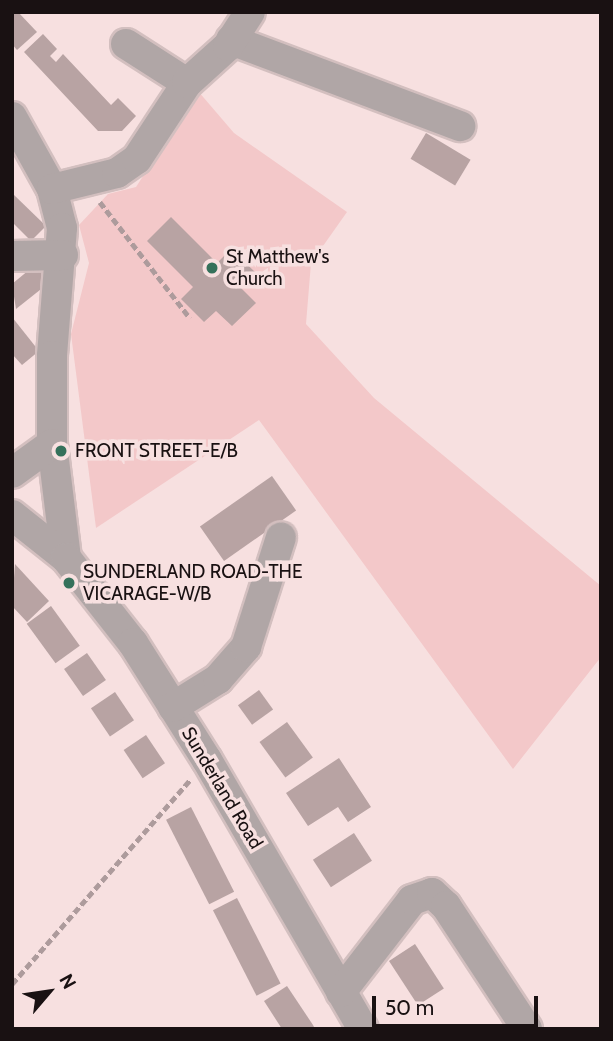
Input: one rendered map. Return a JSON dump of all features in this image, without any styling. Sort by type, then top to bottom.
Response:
[{"type":"street","points":[[52,189],[117,173],[137,159],[187,83],[231,40],[250,12]]},
{"type":"street","points":[[231,40],[460,126]]},
{"type":"street","points":[[126,44],[187,83]]},
{"type":"street","points":[[12,117],[52,189],[63,255],[52,356],[52,444],[66,558]]},
{"type":"street","points":[[12,256],[63,255]]},
{"type":"street","points":[[12,473],[52,444]]},
{"type":"street","name":"Sunderland Road","points":[[12,515],[66,558],[133,643],[207,760],[363,1029]]},
{"type":"street","points":[[173,707],[218,679],[246,647],[281,537]]},
{"type":"street","points":[[341,992],[412,900],[432,893],[446,906],[527,1029]]},
{"type":"path","points":[[85,182],[190,318]]},
{"type":"path","points":[[12,984],[207,760]]},
{"type":"shaded area","points":[[198,91],[234,133],[347,212],[311,263],[306,324],[374,398],[601,586],[601,657],[513,769],[259,420],[96,528],[71,334],[89,263],[79,225],[108,194],[136,187]]},
{"type":"building","points":[[12,12],[18,12],[37,32],[17,50],[12,44]]},
{"type":"building","points":[[43,34],[57,49],[50,56],[56,62],[63,54],[111,105],[118,98],[136,116],[122,131],[98,131],[24,52]]},
{"type":"building","points":[[426,133],[471,160],[455,185],[411,159]]},
{"type":"building","points":[[12,193],[46,226],[31,241],[12,222]]},
{"type":"building","name":"St Matthew's Church","points":[[171,217],[217,263],[231,249],[255,272],[240,287],[256,303],[232,326],[216,311],[204,322],[181,299],[193,287],[147,241]]},
{"type":"building","points":[[35,265],[50,282],[16,309],[12,284]]},
{"type":"building","points":[[12,317],[39,351],[22,365],[12,354]]},
{"type":"building","points":[[272,476],[296,510],[224,561],[200,526]]},
{"type":"building","points":[[15,564],[49,601],[27,622],[12,606]]},
{"type":"building","points":[[51,606],[80,646],[56,663],[27,624]]},
{"type":"building","points":[[87,653],[106,680],[83,696],[64,669]]},
{"type":"building","points":[[259,690],[273,709],[252,725],[238,705]]},
{"type":"building","points":[[115,692],[134,720],[110,736],[91,708]]},
{"type":"building","points":[[287,722],[313,758],[285,778],[259,742]]},
{"type":"building","points":[[146,735],[165,763],[143,778],[124,750]]},
{"type":"building","points":[[339,758],[371,807],[348,822],[338,807],[308,826],[286,793]]},
{"type":"building","points":[[191,807],[234,892],[209,904],[166,820]]},
{"type":"building","points":[[354,833],[372,861],[331,887],[313,860]]},
{"type":"building","points":[[237,898],[281,984],[257,996],[213,910]]},
{"type":"building","points":[[415,944],[444,988],[418,1005],[389,961]]},
{"type":"building","points":[[287,986],[315,1029],[282,1029],[264,1001]]},
{"type":"place","name":"St Matthew's Church","points":[[212,268]]},
{"type":"place","name":"FRONT STREET-E/B","points":[[61,451]]},
{"type":"place","name":"SUNDERLAND ROAD-THE VICARAGE-W/B","points":[[69,583]]}]
